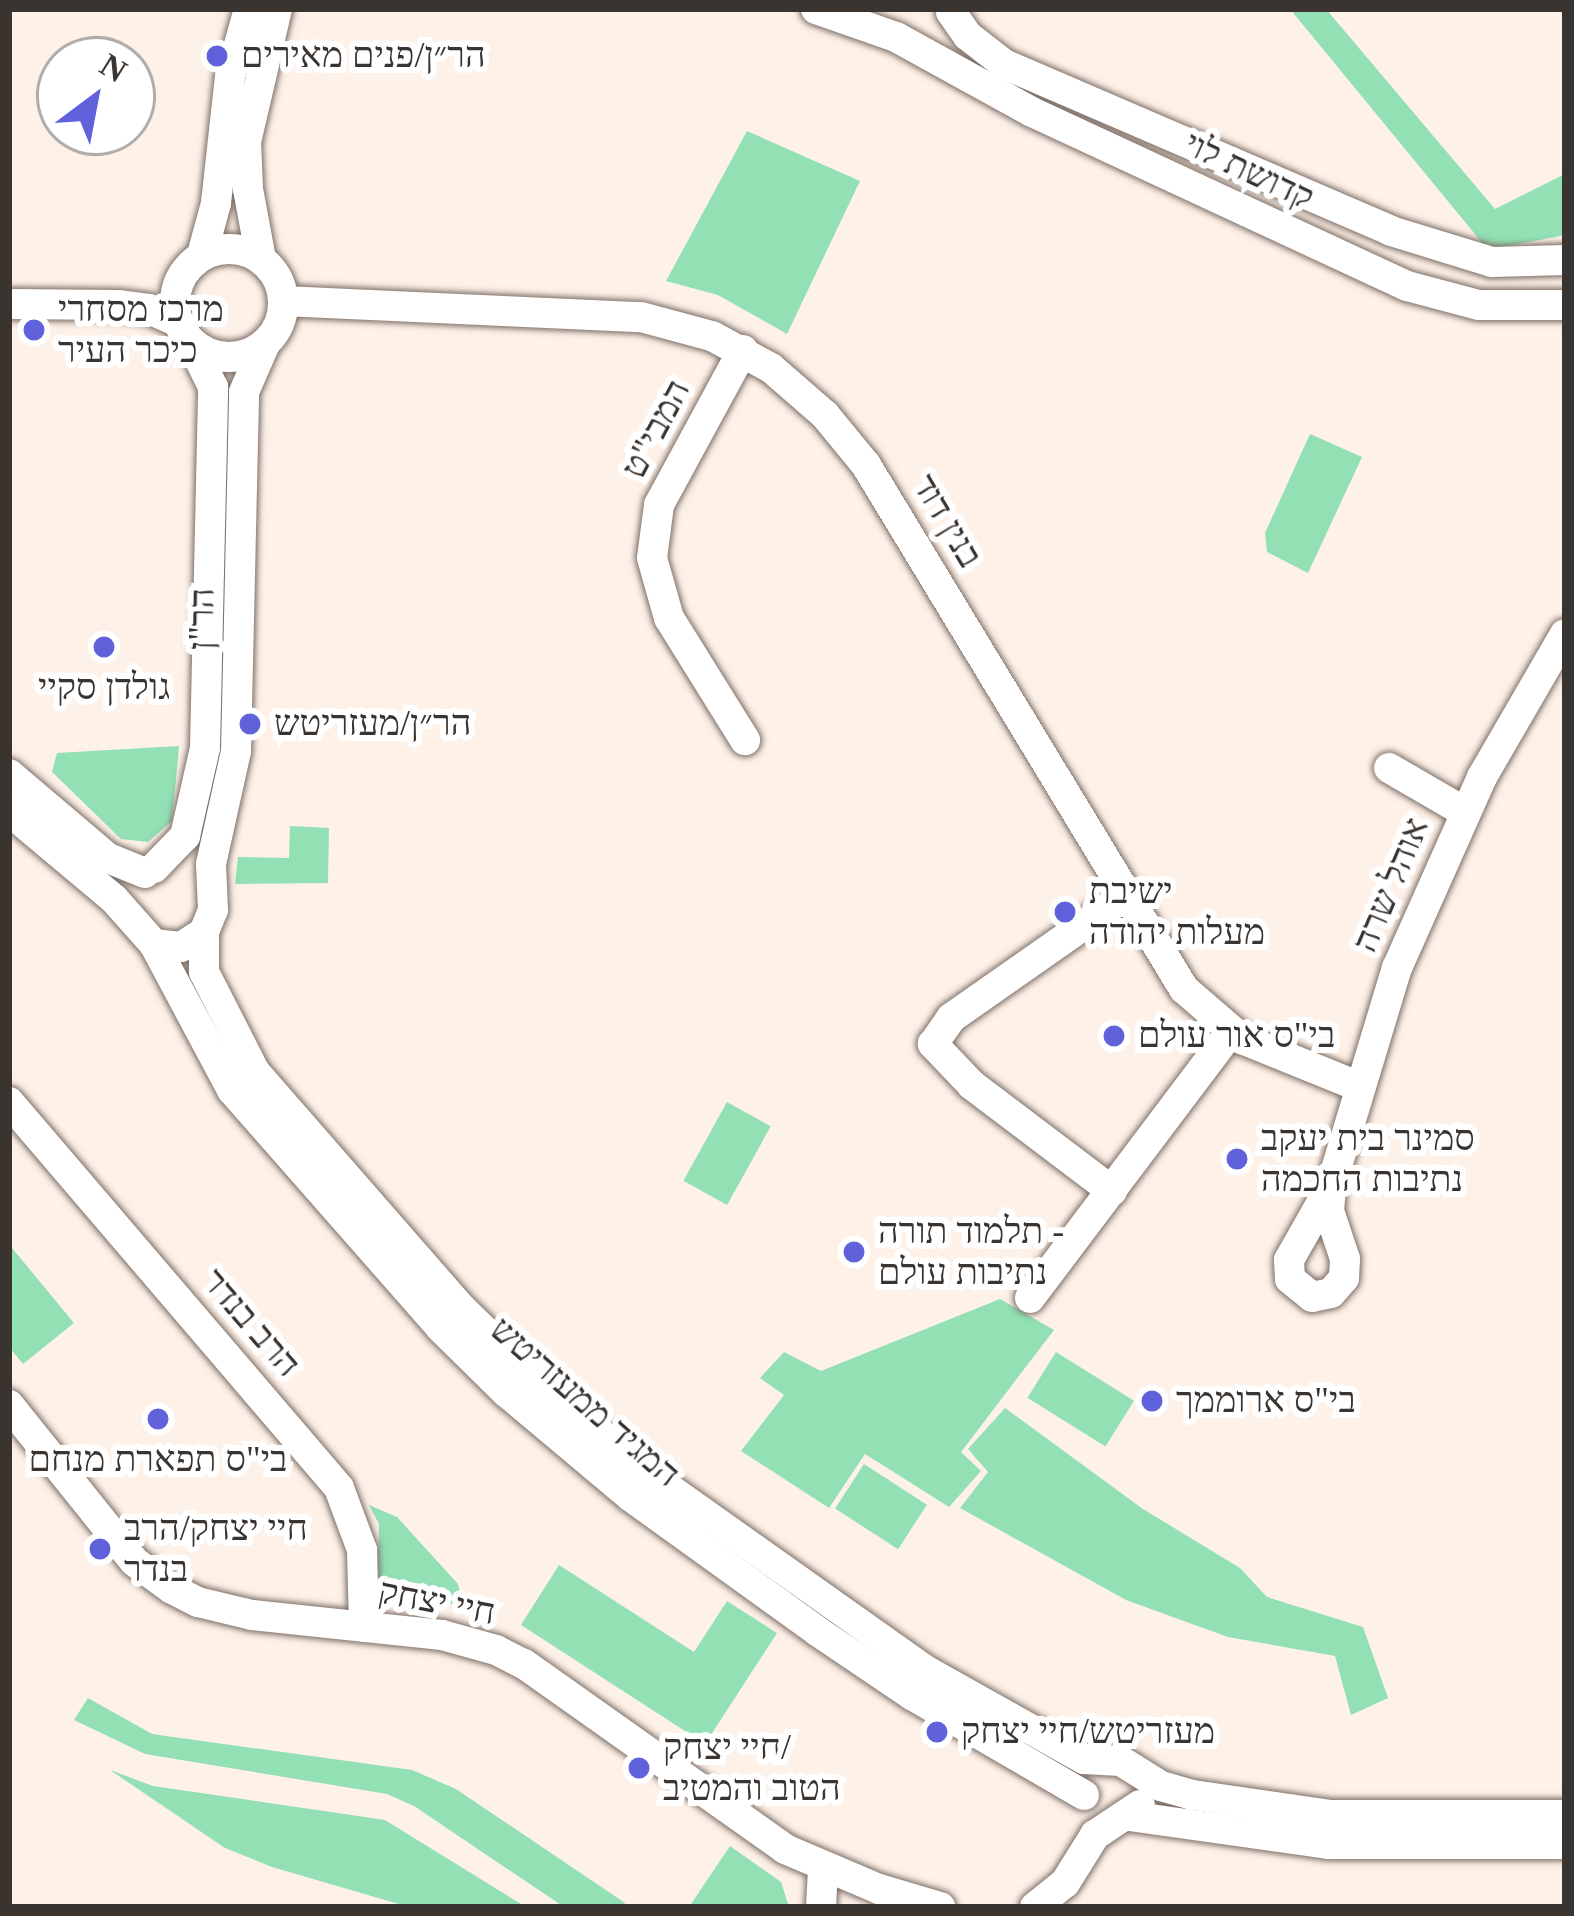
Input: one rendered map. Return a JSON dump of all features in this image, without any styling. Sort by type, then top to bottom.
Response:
[{"type":"street","points":[[118,305],[159,295],[177,284],[202,255],[216,203],[230,77],[249,9]]},
{"type":"street","points":[[260,259],[246,142],[278,9]]},
{"type":"street","name":"קדושת לוי","points":[[816,9],[901,32],[1032,112],[1407,286],[1487,307],[1565,305]]},
{"type":"street","points":[[901,32],[943,39],[950,11]]},
{"type":"street","name":"קדושת לוי","points":[[950,11],[968,37],[1004,64],[1391,231],[1492,262],[1565,260]]},
{"type":"street","points":[[9,304],[149,309],[224,357],[241,356],[265,344],[279,325],[283,302],[277,277],[260,259],[232,248],[202,255]]},
{"type":"street","points":[[177,284],[184,332]]},
{"type":"street","name":"בנין דוד","points":[[283,302],[607,313],[677,324],[743,350],[800,389],[866,465],[1184,989],[1231,1031],[1358,1086]]},
{"type":"street","name":"הר\"ן","points":[[149,871],[184,836],[205,748],[213,387],[184,332]]},
{"type":"street","name":"הר\"ן","points":[[212,898],[211,864],[236,751],[244,392],[265,344]]},
{"type":"street","name":"המבי\"ט","points":[[743,350],[659,505],[652,558],[669,618],[745,740]]},
{"type":"street","name":"אוהל שרה","points":[[1331,1186],[1396,968],[1465,812],[1565,634]]},
{"type":"street","points":[[1389,768],[1465,812]]},
{"type":"street","points":[[9,774],[108,858],[149,871],[190,869],[212,898],[204,932],[181,947],[144,935],[131,892],[149,871]]},
{"type":"street","name":"המגיד ממעזריטש","points":[[9,811],[114,899],[144,935],[232,1090],[440,1327],[506,1391],[630,1496],[817,1631],[912,1695],[1086,1800]]},
{"type":"street","points":[[1112,1191],[972,1085],[933,1044],[951,1018],[1124,897]]},
{"type":"street","name":"המגיד ממעזריטש","points":[[204,932],[204,972],[235,1043],[255,1072],[461,1308],[647,1473],[871,1633],[1070,1752],[1124,1765],[1161,1786],[1193,1795],[1330,1815],[1565,1815]]},
{"type":"street","points":[[1030,1298],[1231,1031]]},
{"type":"street","name":"הרב בנדר","points":[[9,1102],[339,1488],[362,1550],[364,1628]]},
{"type":"street","name":"חיי יצחק","points":[[9,1405],[135,1562],[172,1588],[198,1602],[252,1615],[468,1640],[524,1664],[785,1849],[823,1868],[940,1907]]},
{"type":"street","points":[[1035,1907],[1065,1883],[1095,1835],[1142,1801],[1124,1765],[1092,1769],[1084,1851]]},
{"type":"street","points":[[1086,1800],[1099,1816],[1328,1844],[1565,1844]]},
{"type":"street","points":[[821,1907],[823,1868]]},
{"type":"green space","points":[[1290,9],[1326,9],[1495,209],[1565,174],[1565,235],[1488,250]]},
{"type":"green space","points":[[747,131],[860,181],[787,334],[718,295],[666,281]]},
{"type":"green space","points":[[1310,434],[1362,457],[1308,573],[1267,552],[1265,533]]},
{"type":"green space","points":[[179,746],[172,821],[148,842],[121,839],[52,772],[57,753]]},
{"type":"green space","points":[[290,826],[329,828],[328,883],[235,884],[238,857],[289,858]]},
{"type":"green space","points":[[727,1102],[771,1126],[727,1205],[683,1181]]},
{"type":"green space","points":[[12,1248],[74,1323],[23,1364],[9,1347]]},
{"type":"green space","points":[[1000,1299],[1054,1330],[961,1452],[981,1471],[949,1507],[865,1454],[829,1508],[741,1451],[784,1395],[760,1378],[784,1352],[821,1371]]},
{"type":"green space","points":[[1056,1352],[1134,1401],[1105,1447],[1027,1398]]},
{"type":"green space","points":[[1005,1408],[1143,1509],[1240,1568],[1267,1597],[1363,1627],[1388,1698],[1351,1715],[1335,1656],[1228,1637],[1126,1600],[960,1508],[988,1472],[968,1449]]},
{"type":"green space","points":[[864,1464],[927,1505],[898,1549],[835,1508]]},
{"type":"green space","points":[[369,1505],[397,1517],[458,1584],[463,1606],[385,1593],[378,1584],[379,1524]]},
{"type":"green space","points":[[559,1565],[694,1652],[727,1601],[777,1633],[705,1744],[521,1625]]},
{"type":"green space","points":[[88,1698],[152,1734],[412,1770],[456,1789],[625,1903],[622,1907],[564,1907],[414,1806],[387,1794],[145,1754],[74,1720]]},
{"type":"green space","points":[[110,1770],[153,1786],[385,1820],[526,1907],[409,1907],[272,1867],[225,1848]]},
{"type":"green space","points":[[730,1846],[781,1882],[789,1907],[689,1907]]},
{"type":"place","name":"הר״ן/פנים מאירים","points":[[217,56]]},
{"type":"place","name":"מרכז מסחרי כיכר העיר","points":[[34,330]]},
{"type":"place","name":"גולדן סקיי","points":[[104,647]]},
{"type":"place","name":"הר״ן/מעזריטש","points":[[250,724]]},
{"type":"place","name":"ישיבת מעלות יהודה","points":[[1065,912]]},
{"type":"place","name":"בי\"ס אור עולם","points":[[1114,1036]]},
{"type":"place","name":"סמינר בית יעקב נתיבות החכמה","points":[[1237,1159]]},
{"type":"place","name":"תלמוד תורה - נתיבות עולם","points":[[854,1252]]},
{"type":"place","name":"בי\"ס ארוממך","points":[[1152,1401]]},
{"type":"place","name":"בי\"ס תפארת מנחם","points":[[158,1419]]},
{"type":"place","name":"חיי יצחק/הרב בנדר","points":[[100,1549]]},
{"type":"place","name":"מעזריטש/חיי יצחק","points":[[937,1732]]},
{"type":"place","name":"חיי יצחק/ הטוב והמטיב","points":[[639,1768]]}]
